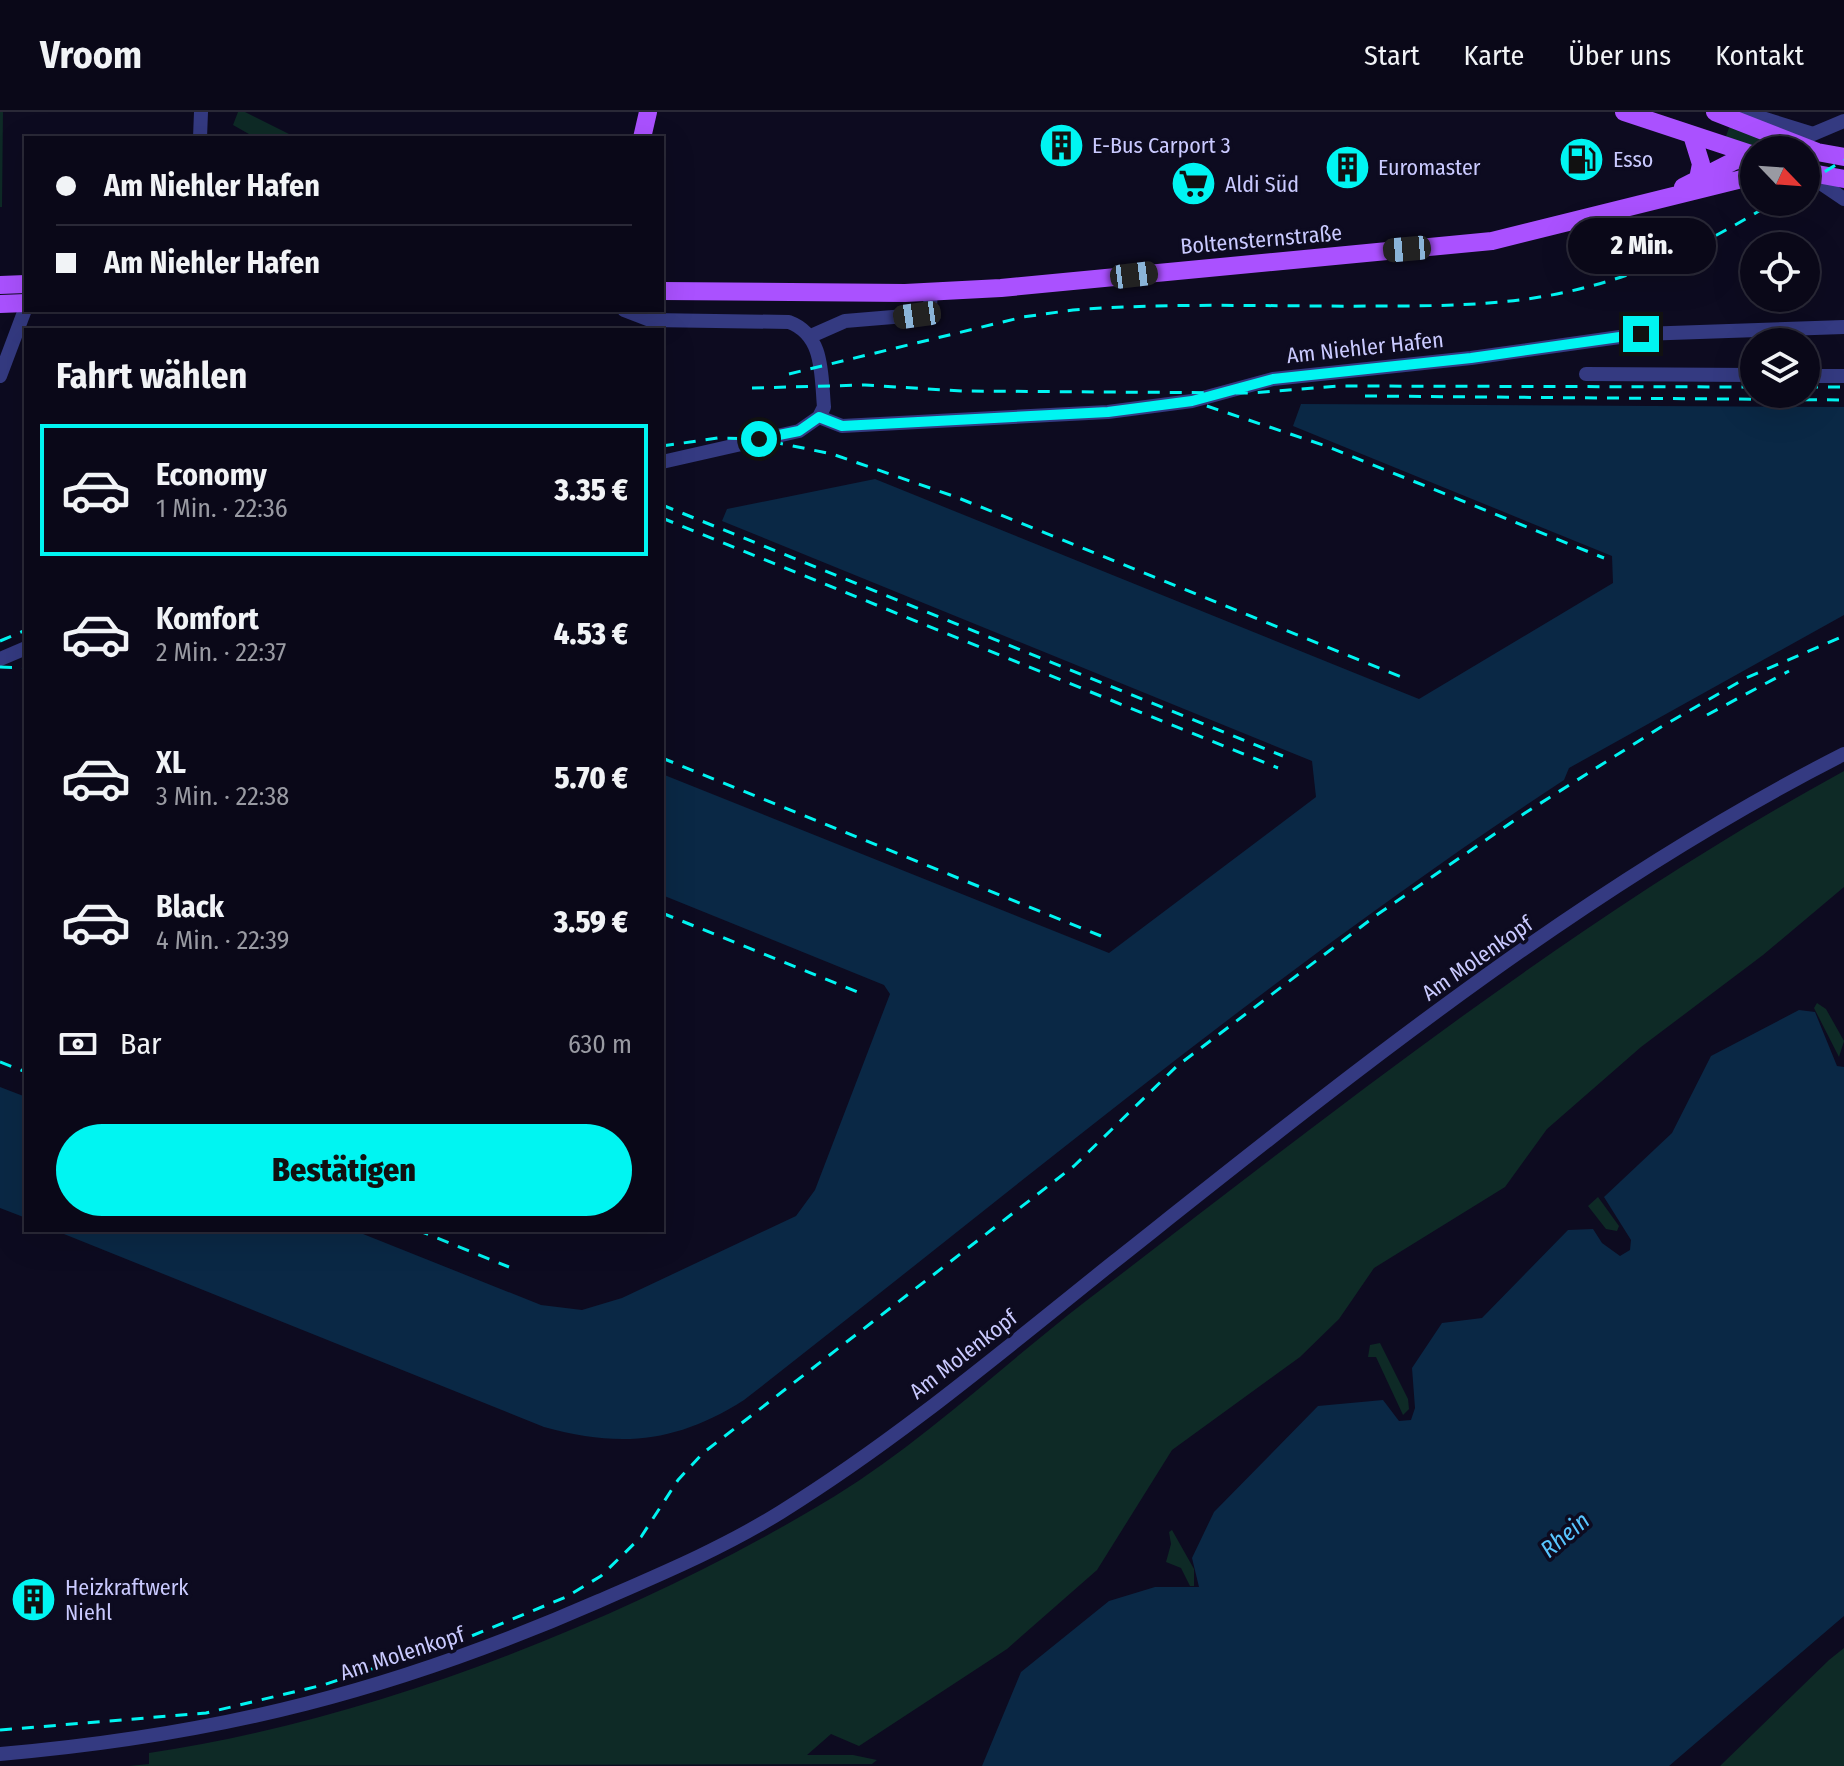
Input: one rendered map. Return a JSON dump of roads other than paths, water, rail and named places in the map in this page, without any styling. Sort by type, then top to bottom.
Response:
[{"type":"main road","points":[[642,136],[648,112]]},
{"type":"main road","points":[[1624,112],[1740,151]]},
{"type":"main road","points":[[1715,112],[1773,136]]},
{"type":"main road","points":[[1692,135],[1701,164],[1698,179]]},
{"type":"main road","points":[[1820,153],[1844,157]]},
{"type":"main road","name":"Boltensternstraße","points":[[1666,196],[1740,160]]},
{"type":"main road","points":[[1820,175],[1844,179]]},
{"type":"main road","name":"Boltensternstraße","points":[[664,291],[931,293],[1492,241],[1740,179]]},
{"type":"main road","points":[[0,285],[24,284]]},
{"type":"main road","points":[[0,304],[24,305]]},
{"type":"street","points":[[200,136],[201,112]]},
{"type":"street","points":[[1743,112],[1813,134],[1844,121]]},
{"type":"street","points":[[1820,183],[1844,199]]},
{"type":"street","points":[[811,336],[845,321],[917,315],[930,306],[931,293]]},
{"type":"street","points":[[0,376],[24,310]]},
{"type":"street","points":[[628,312],[639,318],[777,321],[799,326],[811,336],[817,349],[823,394],[819,417],[799,431],[664,462]]},
{"type":"street","points":[[646,312],[657,318]]},
{"type":"street","name":"Am Niehler Hafen","points":[[819,417],[842,426],[1108,412],[1192,401],[1273,379],[1471,358],[1641,334],[1844,327]]},
{"type":"street","points":[[1586,374],[1740,375]]},
{"type":"street","points":[[1820,376],[1844,376]]},
{"type":"street","points":[[0,659],[24,649]]},
{"type":"street","name":"Am Molenkopf","points":[[0,1754],[76,1748],[190,1732],[280,1713],[361,1691],[539,1627],[681,1566],[740,1536],[872,1453],[1433,1016],[1595,901],[1785,784],[1844,754]]},
{"type":"water","points":[[1301,404],[1844,407],[1844,615],[1569,768],[1564,780],[1353,927],[1148,1081],[744,1400],[695,1425],[647,1438],[623,1439],[598,1438],[544,1427],[59,1232],[358,1232],[541,1305],[582,1310],[622,1298],[796,1216],[815,1190],[890,994],[884,985],[664,896],[664,775],[1109,953],[1316,797],[1312,761],[722,521],[727,509],[875,479],[1419,699],[1613,583],[1612,556],[1293,426]]},
{"type":"water","name":"Rhein","points":[[1799,1010],[1815,1012],[1837,1066],[1844,1067],[1844,1616],[1669,1766],[982,1766],[1021,1672],[1109,1601],[1155,1587],[1199,1587],[1192,1558],[1214,1512],[1318,1406],[1383,1400],[1399,1421],[1411,1420],[1415,1408],[1412,1368],[1442,1323],[1482,1318],[1568,1230],[1593,1229],[1602,1243],[1620,1256],[1630,1250],[1631,1240],[1604,1197],[1672,1133],[1711,1056]]},
{"type":"water","points":[[0,1087],[24,1096],[24,1217],[0,1208]]},
{"type":"railway","points":[[1820,175],[1844,160]]},
{"type":"railway","points":[[789,374],[1023,317],[1073,310],[1189,305],[1435,306],[1537,298],[1637,272],[1707,240],[1750,216]]},
{"type":"railway","points":[[752,388],[865,385],[962,391],[1252,393],[1340,386],[1740,387]]},
{"type":"railway","points":[[1820,387],[1844,387]]},
{"type":"railway","points":[[1365,396],[1844,400]]},
{"type":"railway","points":[[1186,399],[1326,446],[1604,558]]},
{"type":"railway","points":[[664,446],[718,438],[759,439],[832,454],[956,497],[1409,680]]},
{"type":"railway","points":[[664,506],[1283,756]]},
{"type":"railway","points":[[664,519],[1278,768]]},
{"type":"railway","points":[[0,641],[24,631]]},
{"type":"railway","points":[[0,1730],[206,1713],[323,1685],[469,1637],[566,1597],[601,1576],[641,1537],[678,1480],[703,1453],[1074,1166],[1177,1066],[1378,914],[1525,813],[1661,727],[1746,678],[1844,636]]},
{"type":"railway","points":[[0,667],[24,668]]},
{"type":"railway","points":[[1707,715],[1789,671]]},
{"type":"railway","points":[[664,759],[1101,936]]},
{"type":"railway","points":[[664,914],[865,995]]},
{"type":"railway","points":[[0,1062],[24,1071]]},
{"type":"railway","points":[[422,1232],[509,1267]]},
{"type":"place","name":"E-Bus Carport 3","points":[[1061,145]]},
{"type":"place","name":"Esso","points":[[1582,159]]},
{"type":"place","name":"Euromaster","points":[[1347,167]]},
{"type":"place","name":"Aldi Süd","points":[[1194,184]]},
{"type":"place","name":"Heizkraftwerk Niehl","points":[[34,1600]]}]
